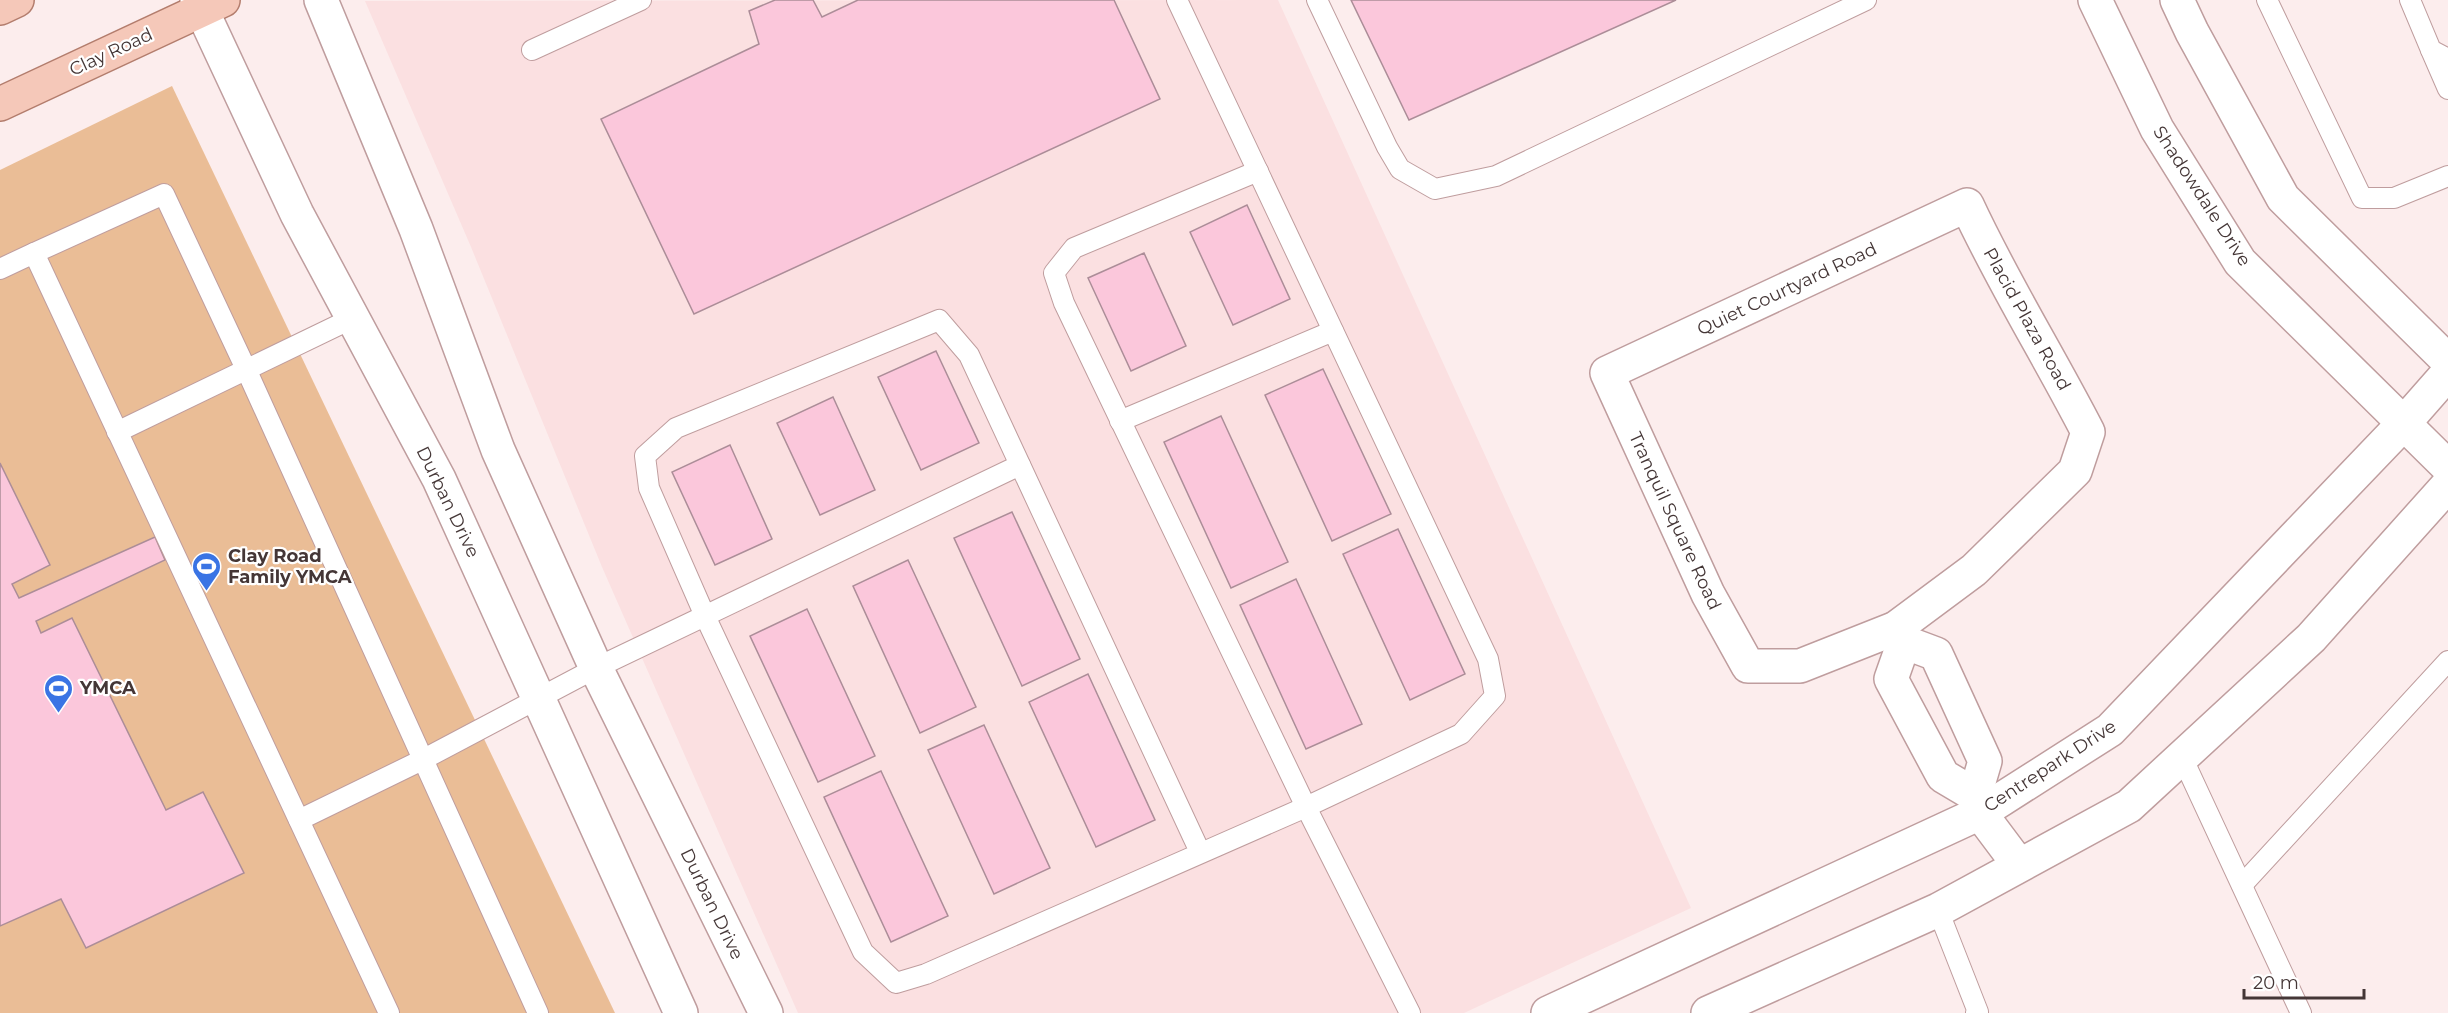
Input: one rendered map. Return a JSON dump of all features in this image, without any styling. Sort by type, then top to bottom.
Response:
[{"type":"main road","points":[[0,8],[17,0]]},
{"type":"main road","name":"Clay Road","points":[[0,104],[207,3]]},
{"type":"street","name":"Durban Drive","points":[[321,0],[416,229],[498,450],[596,668],[766,1013]]},
{"type":"street","name":"Shadowdale Drive","points":[[2095,0],[2157,129],[2240,262],[2448,467]]},
{"type":"street","points":[[2177,0],[2192,32],[2283,198],[2448,361]]},
{"type":"street","name":"Durban Drive","points":[[207,3],[297,213],[439,479],[681,1013]]},
{"type":"street","name":"Quiet Courtyard Road","points":[[1606,373],[1967,205]]},
{"type":"street","name":"Placid Plaza Road","points":[[1900,635],[1974,570],[2075,471],[2088,432],[2053,365],[1994,263],[1967,205]]},
{"type":"street","name":"Tranquil Square Road","points":[[1606,373],[1708,594],[1748,666],[1800,666],[1900,635]]},
{"type":"street","name":"Centrepark Drive","points":[[1548,1013],[1977,804],[2110,730],[2404,423],[2448,373]]},
{"type":"street","points":[[1708,1013],[1938,909],[2129,806],[2311,638],[2448,485]]},
{"type":"street","points":[[1977,804],[1985,761],[1936,654],[1900,635],[1891,679],[1944,776],[1977,804],[2019,865]]},
{"type":"lane","points":[[532,50],[641,0]]},
{"type":"lane","points":[[1177,0],[1488,659],[1495,696],[1461,734],[1306,807],[926,974],[896,983],[863,952],[705,616],[649,488],[645,456],[676,428],[939,320],[969,356],[1200,852]]},
{"type":"lane","points":[[1317,0],[1387,147],[1400,169],[1436,189],[1496,176],[1866,0]]},
{"type":"lane","points":[[2266,0],[2362,198],[2394,198],[2448,176]]},
{"type":"lane","points":[[2410,0],[2440,54],[2448,89]]},
{"type":"lane","points":[[1258,171],[1074,248],[1054,273],[1064,303],[1120,421],[1306,807],[1410,1013]]},
{"type":"lane","points":[[0,269],[164,194],[246,369],[538,1013]]},
{"type":"lane","points":[[34,253],[389,1013]]},
{"type":"lane","points":[[117,432],[353,318]]},
{"type":"lane","points":[[1120,421],[1334,331]]},
{"type":"lane","points":[[299,820],[422,760],[596,668],[1020,465]]},
{"type":"lane","points":[[2242,885],[2448,661]]},
{"type":"lane","points":[[2182,757],[2301,1013]]},
{"type":"lane","points":[[1938,909],[1977,1013]]},
{"type":"shaded area","points":[[1278,0],[1691,908],[1464,1013],[798,1013],[602,567],[471,247],[365,1]]},
{"type":"shaded area","name":"Clay Road Family YMCA","points":[[172,86],[615,1013],[0,1013],[0,170]]},
{"type":"building","points":[[775,0],[813,0],[822,17],[858,0],[1114,0],[1160,99],[694,314],[601,119],[759,44],[749,11]]},
{"type":"building","points":[[1351,0],[1676,0],[1409,120]]},
{"type":"building","points":[[1247,205],[1290,299],[1233,325],[1190,232]]},
{"type":"building","points":[[1144,253],[1186,346],[1131,371],[1088,278]]},
{"type":"building","points":[[936,351],[979,443],[921,470],[878,377]]},
{"type":"building","points":[[1323,369],[1391,514],[1332,541],[1265,395]]},
{"type":"building","points":[[833,397],[875,490],[820,515],[777,423]]},
{"type":"building","points":[[1221,416],[1288,562],[1231,588],[1164,442]]},
{"type":"building","points":[[730,445],[772,539],[715,565],[672,472]]},
{"type":"building","name":"YMCA","points":[[0,463],[50,565],[12,584],[19,598],[155,537],[165,560],[36,621],[41,633],[72,618],[166,810],[203,792],[244,873],[86,948],[61,899],[0,926]]},
{"type":"building","points":[[1012,512],[1080,659],[1022,686],[954,538]]},
{"type":"building","points":[[1398,529],[1465,674],[1410,700],[1343,554]]},
{"type":"building","points":[[908,560],[976,707],[920,733],[853,586]]},
{"type":"building","points":[[1296,579],[1362,724],[1306,749],[1240,605]]},
{"type":"building","points":[[807,609],[875,756],[818,782],[750,636]]},
{"type":"building","points":[[1088,674],[1155,820],[1096,847],[1029,702]]},
{"type":"building","points":[[984,725],[1050,868],[994,894],[928,750]]},
{"type":"building","points":[[881,771],[948,916],[891,942],[824,797]]},
{"type":"place","name":"Clay Road Family YMCA","points":[[207,592]]},
{"type":"place","name":"YMCA","points":[[59,714]]}]
